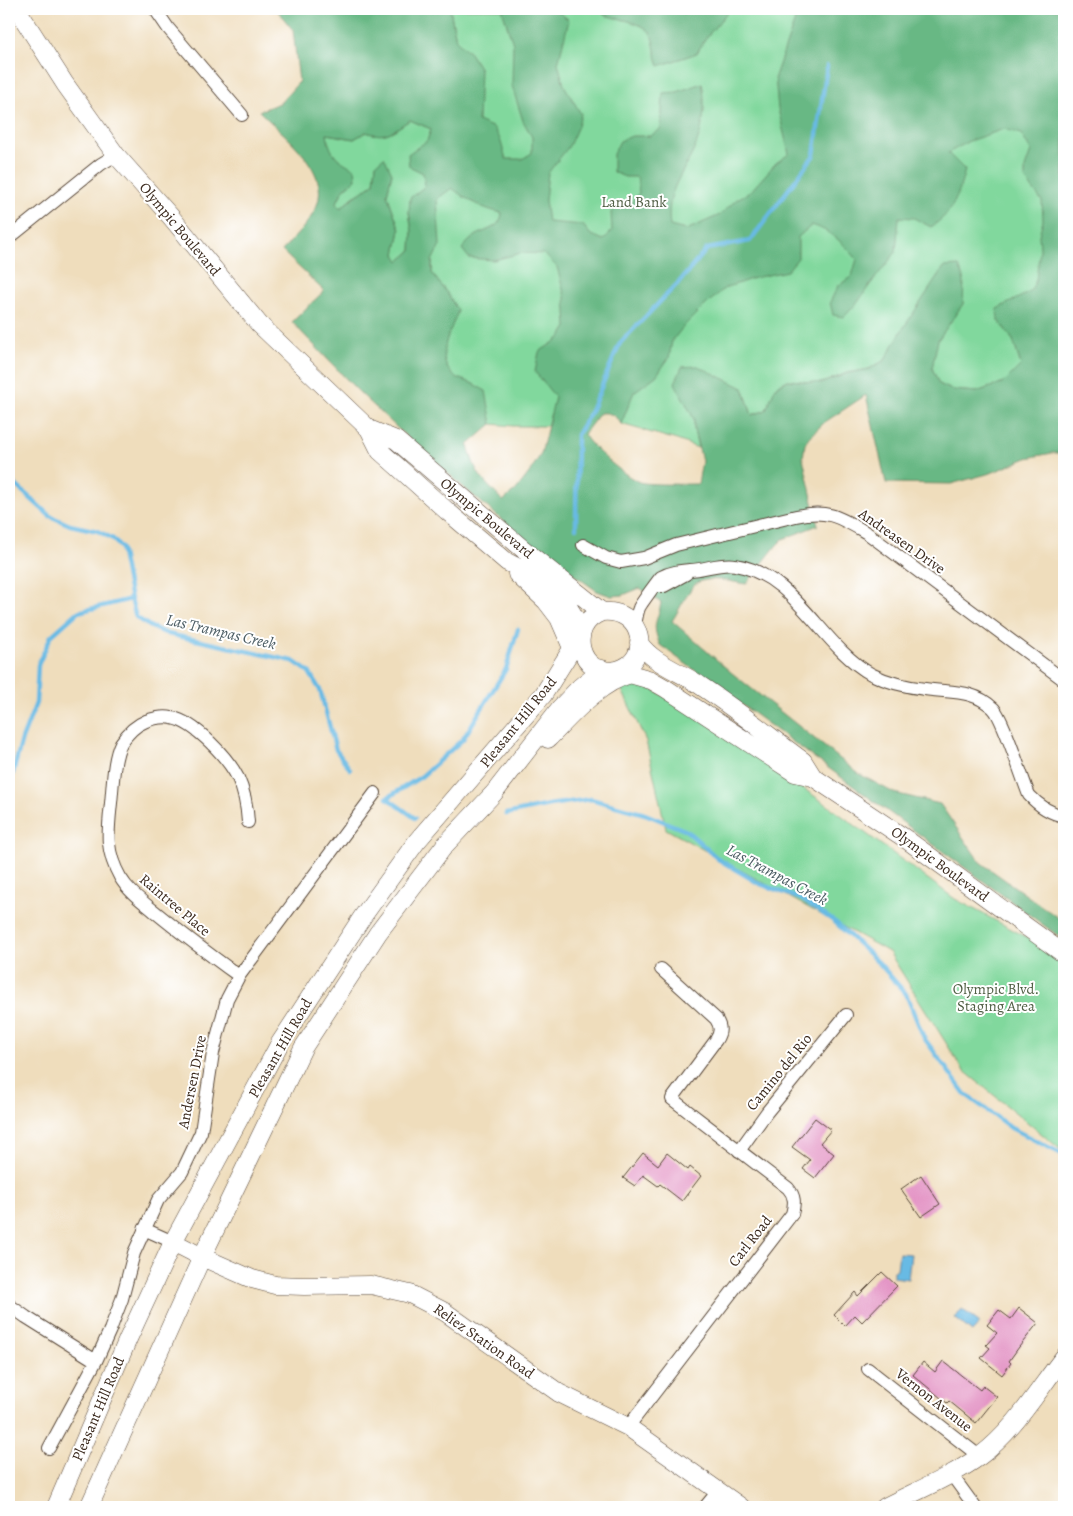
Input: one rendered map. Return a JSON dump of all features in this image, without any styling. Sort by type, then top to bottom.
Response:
[{"type":"main road","name":"Olympic Boulevard","points":[[16,9],[116,155],[171,217],[259,324],[369,428],[396,440],[523,549],[602,612]]},
{"type":"main road","name":"Olympic Boulevard","points":[[369,428],[380,450],[507,562],[546,601],[578,638],[585,657],[592,665],[651,680],[795,773],[813,777],[903,837],[1064,954]]},
{"type":"main road","points":[[578,638],[590,619],[602,612],[622,614]]},
{"type":"main road","name":"Olympic Boulevard","points":[[622,614],[630,619],[647,653],[655,660],[700,684],[803,761],[813,777]]},
{"type":"main road","points":[[494,793],[582,704],[614,680],[616,671],[632,660],[636,655],[637,634]]},
{"type":"main road","name":"Pleasant Hill Road","points":[[56,1507],[128,1339],[173,1242],[280,1043],[362,916],[417,841],[543,695],[578,638]]},
{"type":"main road","name":"Pleasant Hill Road","points":[[90,1507],[202,1257],[303,1048],[378,933],[445,845],[494,793],[560,708],[580,687],[616,671]]},
{"type":"main road","name":"Reliez Station Road","points":[[173,1242],[252,1280],[275,1285],[371,1285],[410,1294],[445,1312],[559,1393],[628,1427],[741,1507]]},
{"type":"main road","points":[[885,1507],[951,1474],[979,1456],[1026,1409],[1063,1361]]},
{"type":"street","points":[[155,9],[168,28],[242,115]]},
{"type":"street","points":[[9,238],[101,164],[116,155]]},
{"type":"street","name":"Andreasen Drive","points":[[583,545],[606,558],[621,562],[644,558],[676,544],[796,516],[812,513],[831,514],[866,533],[1064,680]]},
{"type":"street","points":[[622,614],[639,607],[660,578],[681,570],[733,564],[754,570],[774,581],[806,612],[835,645],[850,659],[872,674],[906,686],[977,696],[994,709],[998,714],[1029,794],[1048,811],[1064,816]]},
{"type":"street","points":[[637,634],[639,607]]},
{"type":"street","name":"Raintree Place","points":[[239,976],[184,936],[131,891],[120,878],[112,859],[108,840],[114,767],[120,744],[140,724],[157,717],[173,718],[190,725],[217,750],[237,776],[245,796],[248,822]]},
{"type":"street","name":"Andersen Drive","points":[[49,1448],[96,1362],[122,1299],[134,1253],[144,1229],[158,1200],[182,1172],[201,1132],[213,1053],[227,999],[239,976],[374,793]]},
{"type":"street","name":"Carl Road","points":[[628,1427],[792,1214],[794,1206],[793,1194],[788,1188],[672,1099],[716,1040],[720,1033],[720,1025],[716,1019],[661,969]]},
{"type":"street","name":"Camino del Rio","points":[[739,1151],[767,1112],[846,1015]]},
{"type":"street","name":"Reliez Station Road","points":[[144,1229],[173,1242]]},
{"type":"street","points":[[9,1304],[96,1362]]},
{"type":"street","name":"Vernon Avenue","points":[[868,1369],[979,1456]]},
{"type":"street","points":[[951,1474],[975,1507]]},
{"type":"street","points":[[705,1507],[719,1490]]},
{"type":"green space","points":[[276,9],[450,9],[456,40],[470,53],[480,69],[478,121],[494,128],[500,139],[506,159],[522,159],[532,153],[532,137],[523,121],[512,86],[513,44],[502,9],[550,9],[559,12],[569,20],[558,63],[564,85],[581,114],[569,146],[548,173],[545,200],[548,222],[583,225],[590,234],[603,240],[612,231],[611,212],[620,204],[631,203],[639,193],[637,177],[625,177],[613,172],[613,154],[620,141],[632,136],[650,136],[661,129],[663,93],[677,92],[702,83],[704,101],[699,137],[674,188],[670,205],[670,226],[686,230],[720,215],[737,199],[750,192],[776,163],[789,154],[778,109],[775,76],[799,9],[1064,9],[1064,453],[1052,453],[1027,458],[991,473],[951,484],[886,483],[866,395],[825,422],[809,437],[805,444],[803,458],[818,525],[783,539],[746,584],[706,580],[695,584],[672,621],[732,673],[859,774],[894,793],[940,804],[980,862],[1064,922],[1064,940],[660,645],[655,628],[661,603],[640,588],[623,595],[611,596],[597,591],[533,546],[409,439],[356,389],[292,322],[324,291],[282,251],[302,229],[317,205],[319,192],[317,178],[311,165],[302,153],[259,111],[280,103],[299,82],[293,30]],"holes":[[[410,120],[431,129],[427,141],[408,154],[409,166],[423,173],[425,186],[410,198],[411,251],[399,261],[395,254],[400,230],[387,194],[392,173],[384,157],[376,164],[374,183],[341,208],[336,204],[343,190],[356,179],[355,169],[335,156],[330,147],[327,134],[354,139],[366,132],[379,135],[389,133]],[[1004,129],[1021,134],[1031,151],[1025,168],[1025,179],[1042,201],[1043,220],[1039,235],[1040,249],[1036,280],[1030,292],[997,309],[998,320],[1013,340],[1021,365],[1004,382],[977,392],[952,390],[939,384],[932,368],[938,340],[963,304],[964,281],[959,266],[944,267],[902,330],[885,360],[869,369],[848,373],[822,383],[788,380],[776,386],[766,410],[752,415],[743,388],[698,366],[682,367],[675,383],[694,419],[694,430],[702,461],[698,484],[639,482],[608,461],[588,440],[584,434],[600,413],[612,415],[621,424],[634,392],[656,376],[669,358],[672,341],[699,311],[725,288],[754,278],[787,271],[798,258],[798,237],[812,225],[837,239],[857,259],[852,276],[838,286],[830,302],[833,315],[844,317],[858,302],[896,252],[899,217],[914,218],[931,227],[950,209],[957,196],[965,170],[948,153],[969,141]],[[452,188],[476,204],[502,213],[496,225],[475,236],[462,249],[469,258],[494,260],[521,253],[544,254],[557,267],[565,297],[567,327],[560,338],[539,352],[535,372],[555,397],[541,454],[516,490],[503,501],[477,471],[468,445],[492,424],[486,391],[454,376],[448,369],[445,361],[444,353],[448,336],[458,311],[432,273],[432,261],[440,245],[437,199]]]},
{"type":"green space","name":"Land Bank","points":[[450,9],[1064,9],[1064,322],[1007,332],[1013,340],[1021,365],[1004,382],[977,392],[952,390],[939,384],[932,368],[936,345],[885,360],[869,369],[847,373],[822,383],[788,380],[776,386],[767,410],[752,415],[743,388],[680,390],[694,419],[694,430],[698,448],[621,424],[630,400],[551,413],[547,426],[483,425],[435,350],[432,273],[435,182],[455,35]]},
{"type":"green space","points":[[601,9],[730,9],[705,39],[697,53],[659,66],[651,34],[648,30],[637,24],[604,15]]},
{"type":"green space","points":[[410,120],[431,129],[424,157],[426,187],[409,212],[412,231],[411,251],[399,262],[395,254],[400,230],[387,194],[392,173],[376,164],[374,183],[353,197],[341,208],[336,204],[343,190],[356,179],[329,148],[327,134],[354,139],[366,132],[379,135],[389,133]]},
{"type":"green space","name":"Olympic Blvd. Staging Area","points":[[628,682],[647,687],[678,703],[826,804],[955,899],[1064,957],[1064,1152],[963,1070],[889,952],[666,829],[646,741],[619,684]]},
{"type":"water","points":[[899,1253],[911,1254],[908,1279],[893,1277],[893,1272],[897,1269]]},
{"type":"water","points":[[962,1309],[980,1323],[972,1332],[955,1318]]},
{"type":"building","points":[[815,1118],[831,1130],[820,1143],[834,1154],[815,1178],[803,1169],[810,1160],[792,1147]]},
{"type":"building","points":[[643,1153],[658,1165],[667,1153],[688,1170],[690,1167],[701,1176],[682,1201],[660,1184],[658,1186],[643,1175],[635,1186],[623,1178]]},
{"type":"building","points":[[921,1175],[940,1204],[921,1217],[901,1189]]},
{"type":"building","points":[[882,1272],[897,1286],[862,1322],[855,1315],[845,1326],[834,1315],[855,1292],[858,1296]]},
{"type":"building","points":[[1019,1308],[1038,1323],[1009,1361],[1011,1363],[1002,1375],[981,1358],[990,1348],[986,1345],[997,1333],[987,1325],[999,1310],[1011,1319]]},
{"type":"building","points":[[943,1361],[980,1390],[983,1386],[997,1397],[976,1423],[949,1401],[947,1403],[913,1375],[923,1362],[935,1372]]},
{"type":"waterway","points":[[576,528],[577,435],[591,411],[620,343],[681,280],[707,249],[750,241],[814,155],[827,66]]},
{"type":"waterway","name":"Las Trampas Creek","points":[[9,479],[50,516],[70,525],[98,531],[113,539],[121,548],[136,617],[151,627],[168,634],[293,661],[309,672],[320,690],[336,750],[350,769]]},
{"type":"waterway","points":[[9,788],[22,739],[36,703],[38,665],[51,636],[78,612],[131,599]]},
{"type":"waterway","points":[[415,818],[387,798],[422,776],[463,739],[506,669],[518,629]]},
{"type":"waterway","name":"Las Trampas Creek","points":[[506,814],[591,799],[645,814],[687,831],[718,859],[760,884],[801,899],[835,922],[879,963],[906,994],[924,1038],[965,1094],[1011,1128],[1064,1155]]}]
